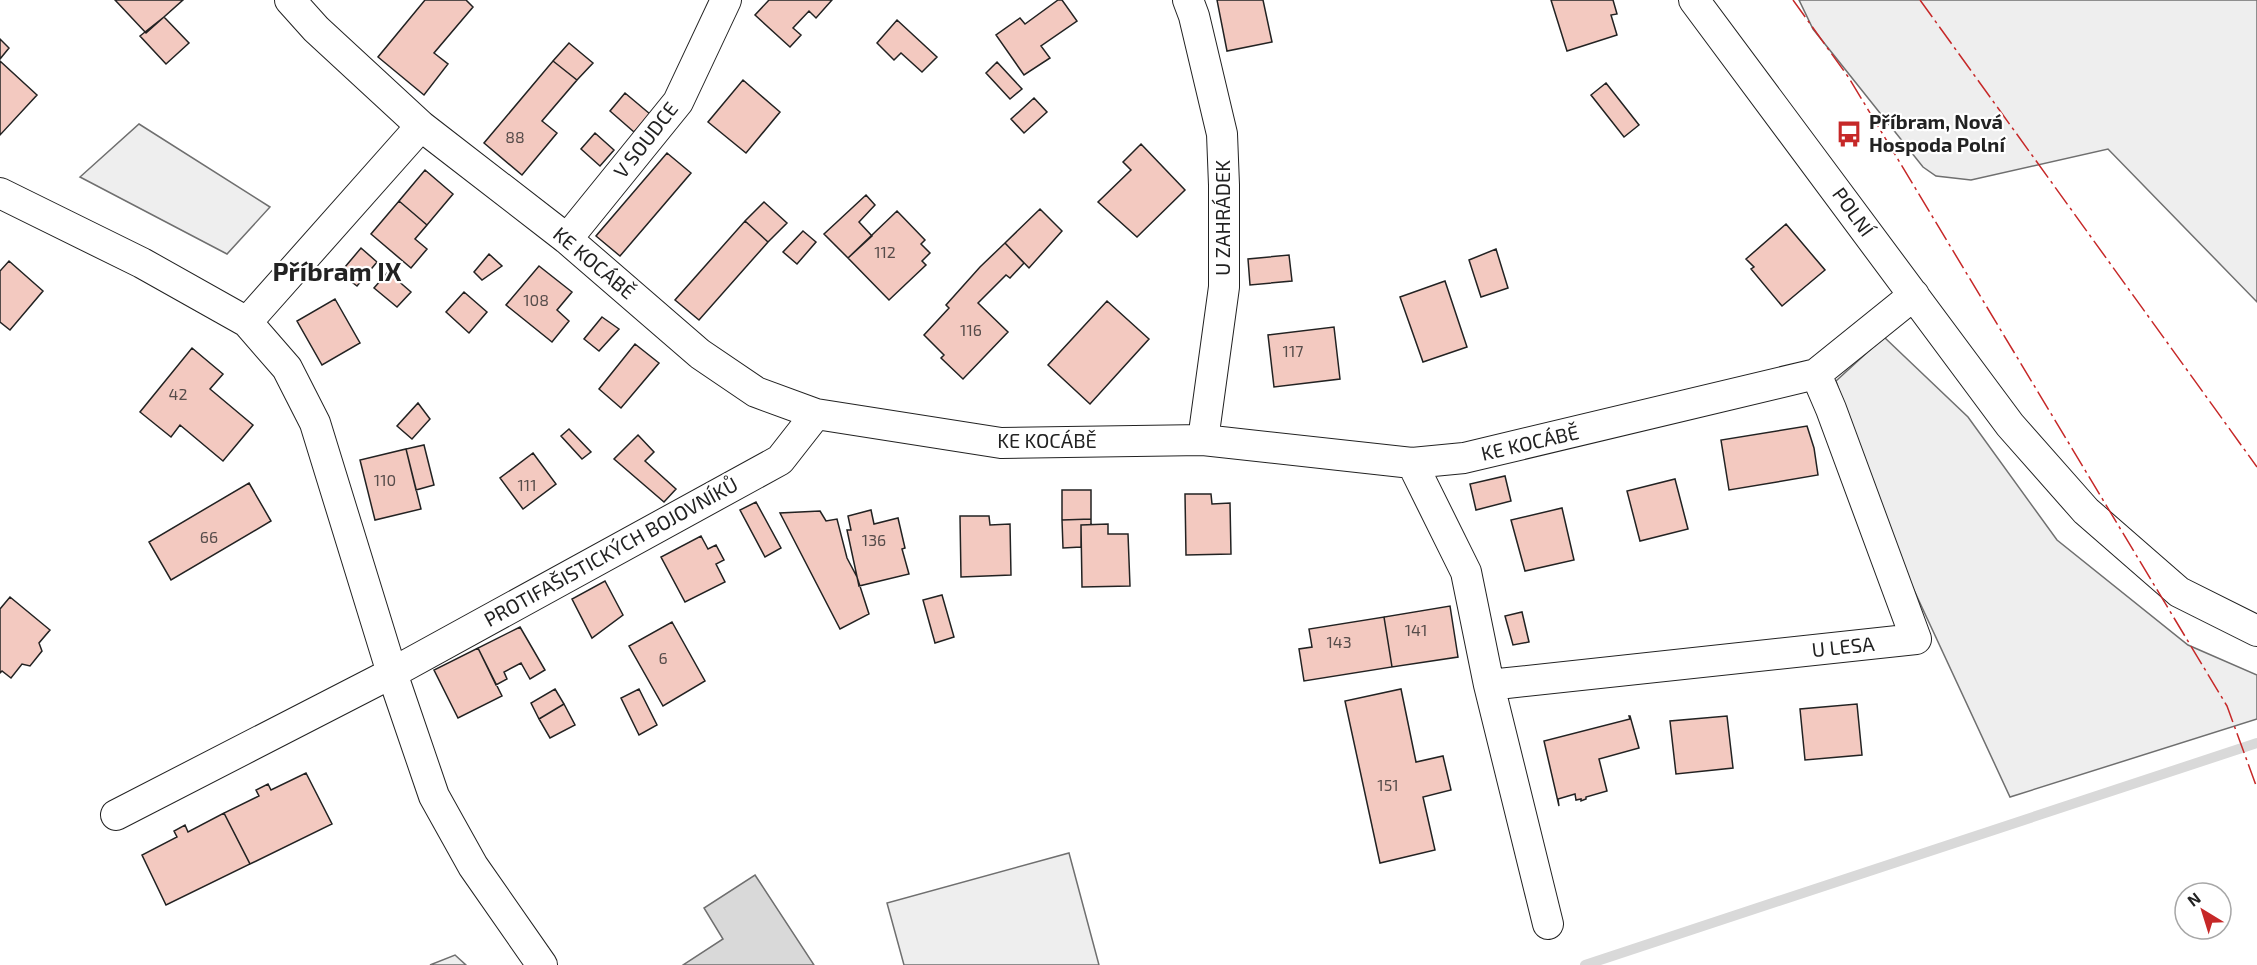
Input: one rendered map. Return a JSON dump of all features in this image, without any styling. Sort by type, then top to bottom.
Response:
[{"type":"street","name":"KE KOCÁBĚ","points":[[290,0],[316,29],[421,126],[567,239],[700,354],[756,392],[816,414],[1001,443],[1203,440],[1412,463],[1464,458],[1816,374],[1914,295]]},
{"type":"street","name":"V SOUDCE","points":[[567,239],[678,102],[726,0]]},
{"type":"street","name":"U ZAHRÁDEK","points":[[1188,0],[1194,16],[1222,134],[1224,185],[1224,286],[1203,440]]},
{"type":"street","name":"POLNÍ","points":[[1695,0],[2010,426],[2086,512],[2179,592],[2257,631]]},
{"type":"street","points":[[247,322],[421,126]]},
{"type":"street","points":[[0,193],[142,263],[247,322],[287,368],[315,423],[392,673],[434,796],[473,866],[542,965]]},
{"type":"street","name":"U LESA","points":[[1489,686],[1916,639],[1816,374]]},
{"type":"street","name":"PROTIFAŠISTICKÝCH BOJOVNÍKŮ","points":[[116,815],[392,673],[780,459],[816,414]]},
{"type":"street","points":[[1412,463],[1466,572],[1489,686],[1548,924]]},
{"type":"shaded area","points":[[1799,0],[2257,0],[2257,302],[2108,149],[1971,180],[1936,176],[1923,167],[1813,29]]},
{"type":"shaded area","points":[[139,124],[270,207],[227,254],[80,177]]},
{"type":"shaded area","points":[[1884,337],[1968,417],[2057,540],[2188,645],[2257,675],[2257,719],[2010,797],[1881,519],[1836,381]]},
{"type":"shaded area","points":[[1069,853],[1099,965],[904,965],[887,903]]},
{"type":"shaded area","points":[[755,875],[814,965],[683,965],[723,939],[704,908]]},
{"type":"shaded area","points":[[455,955],[466,965],[430,965]]},
{"type":"building","points":[[115,0],[183,0],[146,33]]},
{"type":"building","points":[[425,0],[466,0],[473,7],[434,53],[448,64],[424,95],[378,57]]},
{"type":"building","points":[[769,0],[832,0],[816,18],[809,11],[793,28],[801,35],[790,47],[755,15]]},
{"type":"building","points":[[1058,0],[1062,0],[1077,21],[1041,46],[1050,58],[1024,75],[996,35],[1020,18],[1025,24]]},
{"type":"building","points":[[1217,0],[1263,0],[1272,42],[1227,51]]},
{"type":"building","points":[[1551,0],[1613,0],[1617,14],[1611,15],[1617,35],[1567,51]]},
{"type":"building","points":[[164,17],[189,43],[166,64],[140,36]]},
{"type":"building","points":[[897,20],[937,57],[922,72],[901,53],[894,60],[877,43]]},
{"type":"building","points":[[0,39],[9,48],[0,59]]},
{"type":"building","points":[[569,43],[593,63],[577,80],[553,61]]},
{"type":"building","points":[[0,61],[37,95],[0,135]]},
{"type":"building","points":[[553,61],[577,80],[542,121],[557,133],[522,175],[484,143]]},
{"type":"building","points":[[997,62],[1022,89],[1010,99],[986,73]]},
{"type":"building","points":[[743,80],[780,112],[746,153],[708,122]]},
{"type":"building","points":[[1606,83],[1639,125],[1624,137],[1591,95]]},
{"type":"building","points":[[625,93],[650,114],[634,132],[610,111]]},
{"type":"building","points":[[1034,98],[1047,112],[1024,133],[1011,119]]},
{"type":"building","points":[[595,133],[614,150],[600,166],[581,149]]},
{"type":"building","points":[[1141,144],[1185,190],[1137,237],[1098,202],[1131,170],[1123,162]]},
{"type":"building","points":[[667,153],[691,173],[620,256],[596,236]]},
{"type":"building","points":[[425,170],[453,194],[427,225],[399,201]]},
{"type":"building","points":[[866,195],[875,205],[859,222],[872,236],[848,258],[824,234]]},
{"type":"building","points":[[399,201],[427,225],[415,239],[427,249],[411,268],[371,234]]},
{"type":"building","points":[[764,202],[787,223],[768,242],[745,221]]},
{"type":"building","points":[[1040,209],[1062,231],[1029,268],[1005,243]]},
{"type":"building","points":[[897,211],[925,240],[921,244],[930,253],[922,261],[926,265],[889,300],[848,258]]},
{"type":"building","points":[[745,221],[768,242],[699,320],[675,300]]},
{"type":"building","points":[[1786,224],[1825,270],[1782,306],[1751,269],[1754,267],[1746,259]]},
{"type":"building","points":[[803,231],[816,242],[797,264],[783,252]]},
{"type":"building","points":[[1005,243],[1024,263],[1010,278],[1006,275],[978,303],[1008,332],[963,379],[941,358],[944,355],[924,335],[949,308],[946,305]]},
{"type":"building","points":[[361,248],[377,262],[357,286],[340,273]]},
{"type":"building","points":[[1496,249],[1508,288],[1481,297],[1469,260]]},
{"type":"building","points":[[489,254],[502,266],[482,280],[474,272]]},
{"type":"building","points":[[1289,255],[1292,281],[1250,285],[1248,259]]},
{"type":"building","points":[[9,261],[43,291],[10,330],[0,322],[0,271]]},
{"type":"building","points":[[539,266],[572,292],[557,310],[569,321],[552,342],[506,305]]},
{"type":"building","points":[[388,272],[411,292],[397,307],[374,288]]},
{"type":"building","points":[[1445,281],[1467,347],[1423,362],[1400,297]]},
{"type":"building","points":[[464,292],[487,312],[469,333],[446,312]]},
{"type":"building","points":[[335,299],[360,343],[322,365],[297,321]]},
{"type":"building","points":[[1107,301],[1149,339],[1090,404],[1048,365]]},
{"type":"building","points":[[602,317],[619,329],[599,351],[584,339]]},
{"type":"building","points":[[1334,327],[1340,379],[1274,387],[1268,335]]},
{"type":"building","points":[[635,344],[659,363],[621,408],[599,389]]},
{"type":"building","points":[[192,348],[223,374],[210,389],[253,425],[223,461],[180,425],[171,437],[140,412]]},
{"type":"building","points":[[418,403],[430,419],[412,439],[397,426]]},
{"type":"building","points":[[1807,426],[1814,448],[1818,475],[1729,490],[1721,440]]},
{"type":"building","points":[[569,429],[591,452],[582,459],[561,436]]},
{"type":"building","points":[[638,435],[654,452],[645,461],[676,489],[664,502],[614,459]]},
{"type":"building","points":[[424,445],[434,485],[416,490],[406,449]]},
{"type":"building","points":[[406,449],[421,509],[375,520],[360,460]]},
{"type":"building","points":[[533,453],[556,484],[523,509],[500,478]]},
{"type":"building","points":[[1505,476],[1511,501],[1476,510],[1470,484]]},
{"type":"building","points":[[1675,479],[1688,529],[1640,541],[1627,491]]},
{"type":"building","points":[[249,483],[271,521],[171,580],[149,542]]},
{"type":"building","points":[[1062,490],[1091,490],[1091,519],[1062,520]]},
{"type":"building","points":[[1185,494],[1211,494],[1212,504],[1230,503],[1231,554],[1186,555]]},
{"type":"building","points":[[756,502],[781,548],[765,557],[740,510]]},
{"type":"building","points":[[1562,508],[1574,560],[1525,571],[1511,520]]},
{"type":"building","points":[[871,510],[874,524],[898,518],[905,548],[902,549],[909,574],[859,586],[847,530],[851,530],[848,516]]},
{"type":"building","points":[[820,511],[826,521],[837,519],[847,558],[857,577],[869,614],[840,629],[780,513]]},
{"type":"building","points":[[960,516],[989,516],[990,525],[1010,524],[1011,575],[961,577]]},
{"type":"building","points":[[1091,519],[1091,525],[1081,525],[1081,547],[1063,548],[1062,520]]},
{"type":"building","points":[[1108,524],[1108,534],[1128,534],[1130,586],[1082,587],[1081,525]]},
{"type":"building","points":[[701,536],[708,549],[716,545],[724,560],[716,564],[725,582],[685,602],[661,557]]},
{"type":"building","points":[[605,581],[623,615],[592,638],[572,599]]},
{"type":"building","points":[[942,595],[954,637],[935,643],[923,600]]},
{"type":"building","points":[[10,597],[50,630],[39,643],[42,651],[30,666],[22,664],[11,678],[2,671],[0,673],[0,609]]},
{"type":"building","points":[[1450,606],[1458,657],[1392,667],[1384,617]]},
{"type":"building","points":[[1522,612],[1529,642],[1513,645],[1505,616]]},
{"type":"building","points":[[1384,617],[1392,667],[1304,681],[1299,649],[1312,647],[1309,629]]},
{"type":"building","points":[[672,622],[705,681],[663,706],[629,646]]},
{"type":"building","points":[[520,627],[545,670],[530,679],[521,663],[504,672],[507,679],[496,685],[478,648]]},
{"type":"building","points":[[478,648],[502,696],[458,718],[434,670]]},
{"type":"building","points":[[555,689],[564,704],[539,719],[531,703]]},
{"type":"building","points":[[639,689],[657,725],[639,735],[621,698]]},
{"type":"building","points":[[1401,689],[1416,762],[1443,756],[1451,790],[1423,797],[1435,850],[1380,863],[1345,701]]},
{"type":"building","points":[[564,704],[575,725],[550,738],[539,719]]},
{"type":"building","points":[[1857,704],[1862,755],[1805,760],[1800,709]]},
{"type":"building","points":[[1630,716],[1639,748],[1599,759],[1607,791],[1586,797],[1581,801],[1581,799],[1576,800],[1575,794],[1558,799],[1559,806],[1544,741],[1630,719]]},
{"type":"building","points":[[1727,716],[1733,768],[1676,774],[1670,721]]},
{"type":"building","points":[[306,773],[332,824],[250,864],[224,813],[259,796],[256,790],[268,784],[271,790]]},
{"type":"building","points":[[224,813],[250,864],[166,905],[142,855],[177,837],[174,831],[185,825],[188,832]]},
{"type":"waterway","points":[[1585,965],[2257,743]]},
{"type":"power","points":[[1793,0],[1849,78],[2227,706],[2257,788]]},
{"type":"power","points":[[1920,0],[2257,467]]},
{"type":"place","name":"Příbram, Nová Hospoda Polní","points":[[1849,134]]},
{"type":"district","name":"Příbram IX","points":[[337,272]]}]
